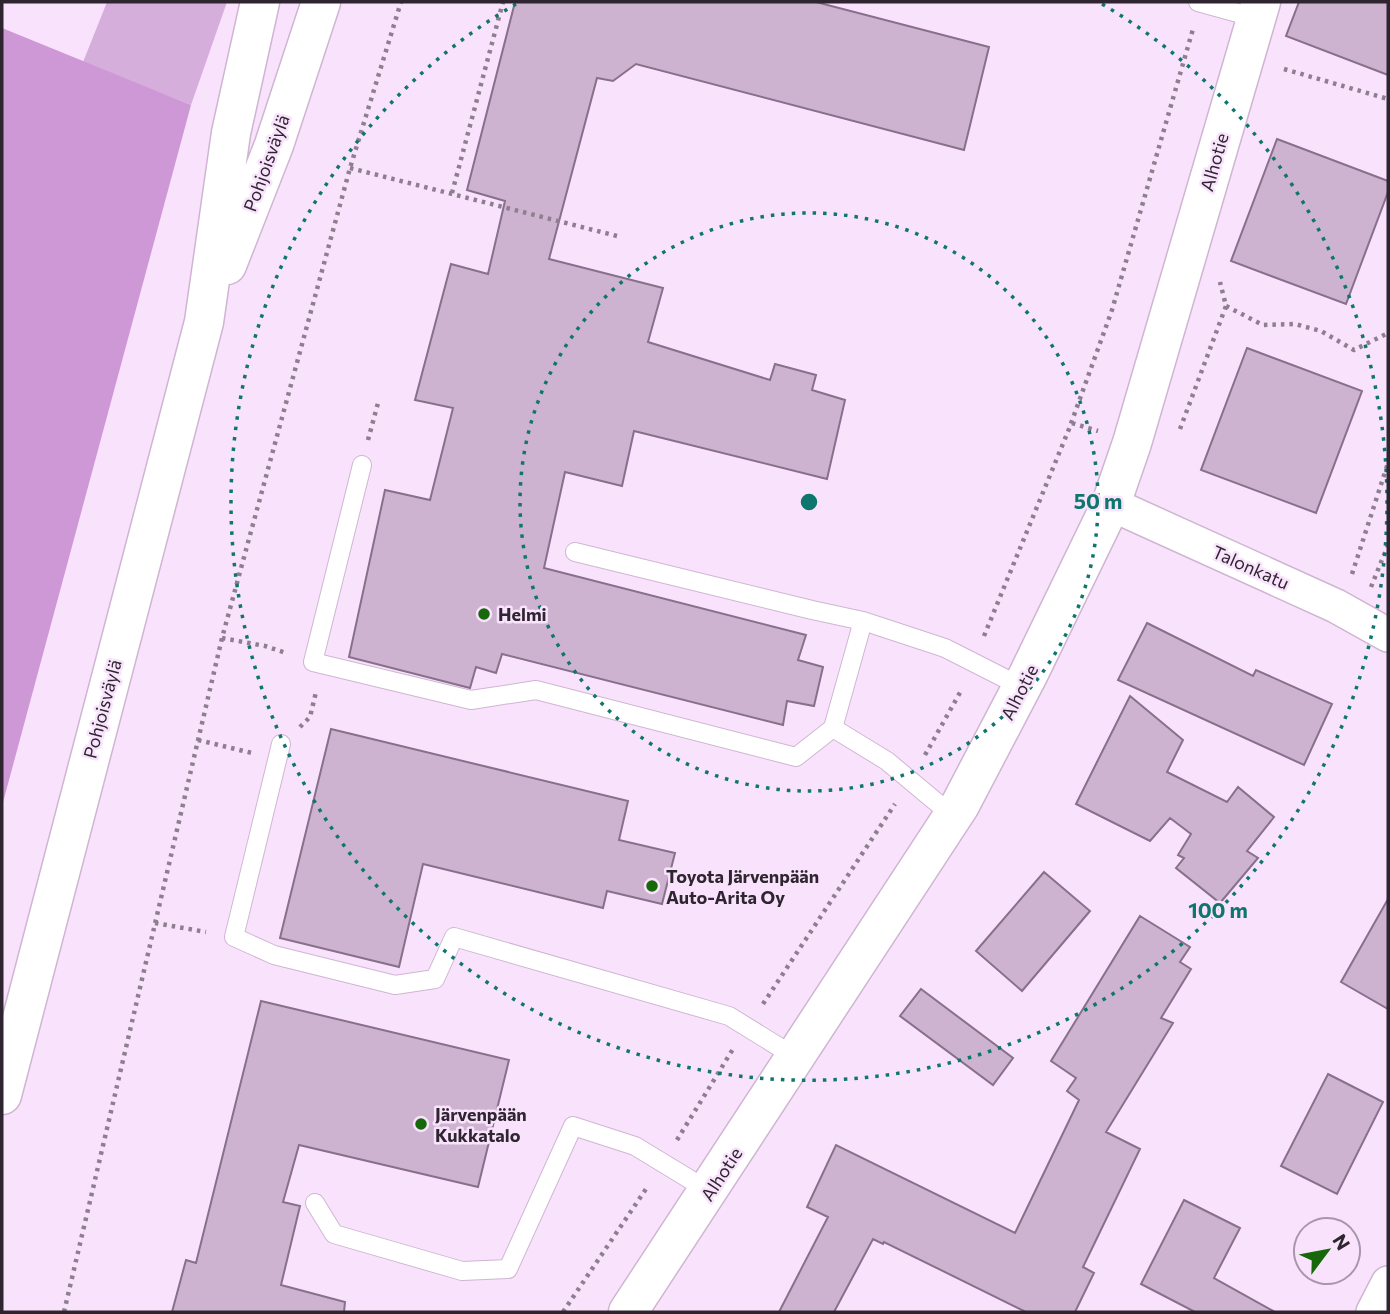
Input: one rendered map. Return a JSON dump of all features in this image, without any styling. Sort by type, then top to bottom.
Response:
[{"type":"street","name":"Pohjoisväylä","points":[[2,1095],[204,322],[231,133],[260,2]]},
{"type":"street","name":"Pohjoisväylä","points":[[204,322],[274,145],[321,2]]},
{"type":"street","name":"Alhotie","points":[[628,1312],[797,1058],[953,816],[1022,687],[1111,504],[1132,443],[1258,10]]},
{"type":"street","name":"Talonkatu","points":[[1111,504],[1336,606],[1388,635]]},
{"type":"street","points":[[1373,1312],[1388,1283]]},
{"type":"lane","points":[[1200,2],[1258,10]]},
{"type":"lane","points":[[362,465],[317,663],[471,700],[536,690],[796,757],[833,729],[863,621]]},
{"type":"lane","points":[[575,552],[863,621],[945,648],[1022,687]]},
{"type":"lane","points":[[833,729],[887,761],[953,816]]},
{"type":"lane","points":[[280,752],[234,937],[274,955],[395,985],[435,979],[454,937],[729,1016],[797,1058]]},
{"type":"lane","points":[[315,1203],[334,1234],[462,1271],[508,1269],[573,1126],[635,1146],[709,1191]]},
{"type":"path","points":[[64,1312],[222,638],[350,168],[401,2]]},
{"type":"path","points":[[452,193],[503,2]]},
{"type":"path","points":[[563,1312],[663,1163],[747,1028],[910,780],[963,689],[1069,429],[1112,310],[1200,2]]},
{"type":"path","points":[[1284,69],[1388,99]]},
{"type":"path","points":[[350,168],[617,236]]},
{"type":"path","points":[[1226,306],[1263,325],[1295,324],[1321,331],[1354,350],[1388,333]]},
{"type":"path","points":[[362,465],[378,403]]},
{"type":"path","points":[[1336,606],[1347,591],[1388,463]]},
{"type":"path","points":[[1370,590],[1388,545]]},
{"type":"path","points":[[198,740],[280,752],[310,717],[317,663],[265,646],[222,638]]},
{"type":"path","points":[[155,923],[234,937]]},
{"type":"shaded area","points":[[107,2],[227,2],[191,105],[83,62]]},
{"type":"shaded area","points":[[2,28],[191,105],[2,806]]},
{"type":"building","points":[[515,2],[816,2],[989,47],[964,150],[636,64],[613,81],[597,78],[549,259],[663,288],[648,342],[770,380],[775,364],[816,375],[812,390],[845,400],[827,479],[634,431],[622,486],[565,472],[544,568],[806,635],[798,660],[823,667],[814,706],[787,701],[783,725],[502,654],[496,673],[476,667],[470,688],[349,657],[385,490],[430,500],[453,408],[415,400],[451,264],[488,274],[505,201],[467,190]]},
{"type":"building","points":[[1299,2],[1388,2],[1388,75],[1286,36]]},
{"type":"building","points":[[1277,139],[1388,181],[1388,192],[1346,304],[1231,261]]},
{"type":"building","points":[[1247,348],[1362,391],[1316,513],[1201,470]]},
{"type":"building","points":[[1147,623],[1253,676],[1256,670],[1332,704],[1304,765],[1118,680]]},
{"type":"building","points":[[1130,696],[1183,740],[1167,772],[1227,802],[1238,787],[1274,817],[1247,851],[1258,858],[1220,903],[1176,868],[1184,858],[1178,855],[1191,834],[1170,818],[1150,841],[1076,804]]},
{"type":"building","points":[[331,729],[628,801],[619,840],[675,853],[662,904],[607,891],[603,908],[423,864],[399,967],[280,938]]},
{"type":"building","points":[[1044,872],[1090,911],[1022,991],[976,951]]},
{"type":"building","points":[[1388,899],[1388,1009],[1341,982]]},
{"type":"building","points":[[1140,916],[1190,947],[1180,962],[1191,969],[1161,1018],[1173,1023],[1106,1132],[1140,1149],[1083,1267],[1094,1273],[1075,1312],[1026,1312],[873,1239],[834,1312],[779,1312],[828,1217],[807,1207],[836,1145],[1015,1233],[1079,1100],[1067,1091],[1076,1078],[1051,1061]]},
{"type":"building","points":[[921,989],[1013,1058],[993,1085],[900,1016]]},
{"type":"building","points":[[261,1001],[509,1060],[478,1187],[299,1145],[283,1202],[300,1206],[281,1285],[345,1302],[344,1312],[172,1312],[186,1260],[196,1263]]},
{"type":"building","points":[[1328,1074],[1383,1102],[1337,1194],[1281,1166]]},
{"type":"building","points":[[1184,1200],[1240,1228],[1214,1278],[1275,1312],[1195,1312],[1141,1284]]},
{"type":"place","name":"Helmi","points":[[484,614]]},
{"type":"place","name":"Toyota Järvenpään Auto-Arita Oy","points":[[652,886]]},
{"type":"place","name":"Järvenpään Kukkatalo","points":[[421,1124]]}]
